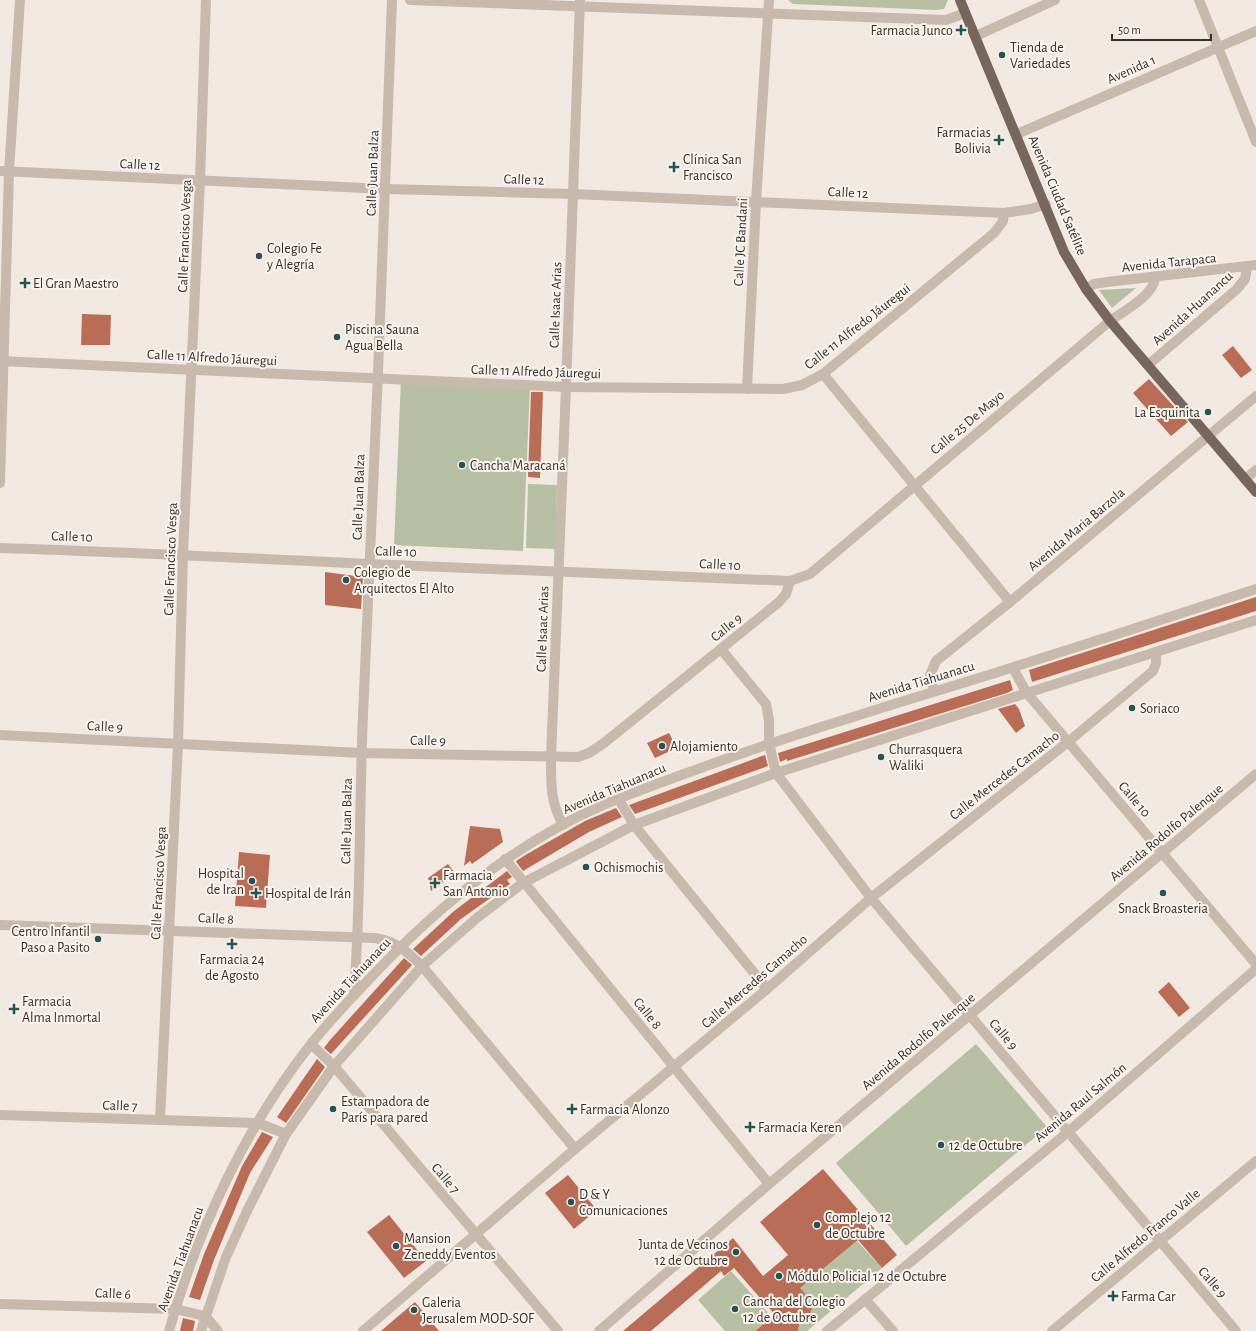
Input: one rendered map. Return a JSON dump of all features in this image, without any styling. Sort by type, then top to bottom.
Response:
[{"type":"main road","name":"Avenida Ciudad Satélite","points":[[960,0],[1046,204],[1064,252],[1086,290],[1110,321],[1256,492]]},
{"type":"street","points":[[0,483],[4,172],[20,0]]},
{"type":"street","name":"Calle Francisco Vesga","points":[[160,1120],[178,744],[183,554],[200,180],[206,0]]},
{"type":"street","name":"Calle Juan Balza","points":[[354,995],[358,938],[362,753],[386,189],[392,0]]},
{"type":"street","points":[[410,0],[580,3],[768,13],[946,20],[965,13]]},
{"type":"street","name":"Calle JC Bandani","points":[[747,389],[756,202],[769,0]]},
{"type":"street","points":[[976,36],[1055,0]]},
{"type":"street","points":[[1199,0],[1256,142]]},
{"type":"street","name":"Calle Isaac Arias","points":[[563,825],[555,810],[552,798],[551,757],[580,3]]},
{"type":"street","name":"Avenida 1","points":[[1017,134],[1256,31]]},
{"type":"street","name":"Calle 12","points":[[4,172],[386,189],[573,194],[1004,213],[1031,209],[1046,204]]},
{"type":"street","name":"Calle 11 Alfredo Jáuregui","points":[[2,362],[566,387],[783,389],[802,385],[823,374],[989,238],[1003,221],[1004,213]]},
{"type":"street","name":"Avenida Tarapaca","points":[[1086,290],[1094,284],[1252,266]]},
{"type":"street","name":"Avenida Huanancu","points":[[1148,365],[1236,290],[1245,279],[1252,266]]},
{"type":"street","name":"Calle 25 De Mayo","points":[[790,582],[810,574],[1110,321],[1150,292],[1155,284],[1155,278]]},
{"type":"street","points":[[823,374],[1010,602]]},
{"type":"street","name":"Avenida Maria Barzola","points":[[934,691],[930,675],[936,661],[1010,602],[1256,396]]},
{"type":"street","points":[[1245,479],[1256,470]]},
{"type":"street","name":"Calle 10","points":[[0,548],[183,554],[370,564],[559,570],[790,582]]},
{"type":"street","name":"Calle 9","points":[[0,735],[362,753],[578,757],[589,753],[604,744],[779,602],[786,594],[790,582]]},
{"type":"street","name":"Avenida Tiahuanacu","points":[[169,1331],[175,1309],[215,1205],[258,1123],[281,1086],[311,1044],[400,946],[457,895],[505,859],[563,825],[618,798],[769,743],[934,691],[1013,668],[1256,589]]},
{"type":"street","points":[[201,1331],[205,1316],[232,1244],[286,1134],[334,1066],[422,966],[478,917],[523,883],[634,825],[776,773],[1026,692],[1256,620]]},
{"type":"street","name":"Calle 9","points":[[721,649],[766,704],[769,720],[769,743],[776,773],[871,898],[1236,1331]]},
{"type":"street","name":"Calle Mercedes Camacho","points":[[363,1331],[575,1149],[767,989],[871,898],[1068,742],[1153,671],[1156,663],[1156,652]]},
{"type":"street","name":"Calle 10","points":[[1013,668],[1026,692],[1256,964]]},
{"type":"street","name":"Avenida Rodolfo Palenque","points":[[599,1331],[769,1184],[1256,774]]},
{"type":"street","points":[[618,798],[634,825],[767,989]]},
{"type":"street","name":"Calle 8","points":[[505,859],[769,1184]]},
{"type":"street","name":"Calle 8","points":[[0,925],[170,930],[390,940],[400,946],[422,966],[575,1149]]},
{"type":"street","name":"Avenida Raul Salmón","points":[[827,1331],[1068,1132],[1256,969]]},
{"type":"street","name":"Calle 7","points":[[311,1044],[334,1066],[558,1331]]},
{"type":"street","name":"Calle 7","points":[[0,1115],[258,1123],[286,1134]]},
{"type":"street","name":"Calle Alfredo Franco Valle","points":[[1052,1331],[1256,1161]]},
{"type":"street","points":[[865,1299],[893,1331]]},
{"type":"street","name":"Calle 6","points":[[0,1304],[175,1309],[205,1316]]},
{"type":"street","points":[[205,1316],[218,1331]]},
{"type":"green space","points":[[788,0],[948,0],[944,9],[936,10],[793,4]]},
{"type":"green space","points":[[1136,288],[1112,308],[1099,290]]},
{"type":"green space","name":"Cancha Maracaná","points":[[401,379],[530,385],[523,551],[394,545]]},
{"type":"green space","points":[[528,484],[557,485],[555,549],[526,548]]},
{"type":"green space","name":"12 de Octubre","points":[[976,1044],[1047,1127],[906,1246],[836,1163]]},
{"type":"green space","points":[[857,1241],[882,1268],[807,1331],[797,1331],[800,1320],[809,1318],[812,1308],[804,1300],[805,1293],[800,1288]]},
{"type":"green space","name":"Cancha del Colegio 12 de Octubre","points":[[731,1271],[772,1317],[755,1331],[725,1331],[698,1300]]},
{"type":"building","points":[[82,314],[111,315],[110,345],[81,345]]},
{"type":"building","points":[[1233,346],[1252,370],[1241,378],[1222,355]]},
{"type":"building","points":[[1149,379],[1188,422],[1171,436],[1133,393]]},
{"type":"building","points":[[531,392],[543,392],[540,478],[528,477]]},
{"type":"building","name":"Colegio de Arquitectos El Alto","points":[[325,572],[363,577],[361,609],[325,605]]},
{"type":"building","points":[[1256,597],[1256,611],[1032,682],[1029,670]]},
{"type":"building","points":[[1010,680],[1013,690],[1007,693],[780,762],[778,753]]},
{"type":"building","points":[[1015,704],[1019,709],[1025,726],[1016,733],[998,709]]},
{"type":"building","name":"Alojamiento","points":[[669,733],[677,748],[655,758],[647,743]]},
{"type":"building","points":[[765,755],[768,766],[635,814],[629,805]]},
{"type":"building","points":[[616,808],[622,817],[589,832],[523,871],[517,863],[516,861],[527,854],[585,821]]},
{"type":"building","points":[[470,826],[500,829],[503,842],[472,864],[470,861],[464,866]]},
{"type":"building","name":"Hospital de Iran","points":[[239,852],[270,855],[266,908],[235,906]]},
{"type":"building","points":[[448,864],[455,873],[431,891],[428,878]]},
{"type":"building","points":[[507,871],[512,877],[507,880],[510,884],[461,919],[421,956],[413,949],[454,911]]},
{"type":"building","points":[[404,958],[412,965],[331,1054],[324,1048],[330,1040]]},
{"type":"building","points":[[1169,982],[1190,1008],[1179,1017],[1158,992]]},
{"type":"building","points":[[317,1059],[325,1067],[286,1123],[277,1117]]},
{"type":"building","points":[[262,1132],[273,1137],[250,1173],[214,1260],[200,1300],[189,1297],[204,1254],[242,1166]]},
{"type":"building","points":[[823,1169],[897,1255],[882,1268],[858,1240],[800,1288],[805,1293],[804,1300],[812,1308],[809,1318],[800,1320],[798,1331],[755,1331],[775,1315],[734,1268],[724,1276],[721,1271],[651,1331],[623,1331],[733,1238],[763,1276],[788,1255],[760,1222]]},
{"type":"building","name":"D & Y Comunicaciones","points":[[568,1175],[597,1210],[574,1229],[545,1193]]},
{"type":"building","name":"Mansion Zeneddy Eventos","points":[[389,1215],[426,1261],[404,1278],[367,1232]]},
{"type":"building","name":"Galeria Jerusalem MOD-SOF","points":[[415,1302],[439,1331],[381,1331],[396,1318]]},
{"type":"building","points":[[183,1318],[195,1321],[193,1331],[180,1331]]},
{"type":"place","name":"Farmacia Junco","points":[[961,30]]},
{"type":"place","name":"Tienda de Variedades","points":[[1002,55]]},
{"type":"place","name":"Farmacias Bolivia","points":[[999,140]]},
{"type":"place","name":"Clínica San Francisco","points":[[674,167]]},
{"type":"place","name":"Colegio Fe y Alegría","points":[[259,256]]},
{"type":"place","name":"El Gran Maestro","points":[[25,283]]},
{"type":"place","name":"Piscina Sauna Agua Bella","points":[[337,337]]},
{"type":"place","name":"La Esquinita","points":[[1208,412]]},
{"type":"place","name":"Cancha Maracaná","points":[[462,465]]},
{"type":"place","name":"Colegio de Arquitectos El Alto","points":[[346,580]]},
{"type":"place","name":"Soriaco","points":[[1132,708]]},
{"type":"place","name":"Alojamiento","points":[[662,746]]},
{"type":"place","name":"Churrasquera Waliki","points":[[881,757]]},
{"type":"place","name":"Ochismochis","points":[[586,867]]},
{"type":"place","name":"Hospital de Iran","points":[[252,881]]},
{"type":"place","name":"Farmacia San Antonio","points":[[435,883]]},
{"type":"place","name":"Hospital de Irán","points":[[256,893]]},
{"type":"place","name":"Snack Broasteria","points":[[1163,893]]},
{"type":"place","name":"Centro Infantil Paso a Pasito","points":[[98,939]]},
{"type":"place","name":"Farmacia 24 de Agosto","points":[[232,944]]},
{"type":"place","name":"Farmacia Alma Inmortal","points":[[14,1009]]},
{"type":"place","name":"Estampadora de París para pared","points":[[333,1109]]},
{"type":"place","name":"Farmacia Alonzo","points":[[572,1109]]},
{"type":"place","name":"Farmacia Keren","points":[[750,1127]]},
{"type":"place","name":"12 de Octubre","points":[[941,1145]]},
{"type":"place","name":"D & Y Comunicaciones","points":[[571,1202]]},
{"type":"place","name":"Complejo 12 de Octubre","points":[[817,1225]]},
{"type":"place","name":"Mansion Zeneddy Eventos","points":[[396,1246]]},
{"type":"place","name":"Junta de Vecinos 12 de Octubre","points":[[736,1252]]},
{"type":"place","name":"Módulo Policial 12 de Octubre","points":[[779,1276]]},
{"type":"place","name":"Farma Car","points":[[1113,1296]]},
{"type":"place","name":"Cancha del Colegio 12 de Octubre","points":[[735,1309]]},
{"type":"place","name":"Galeria Jerusalem MOD-SOF","points":[[414,1310]]}]
